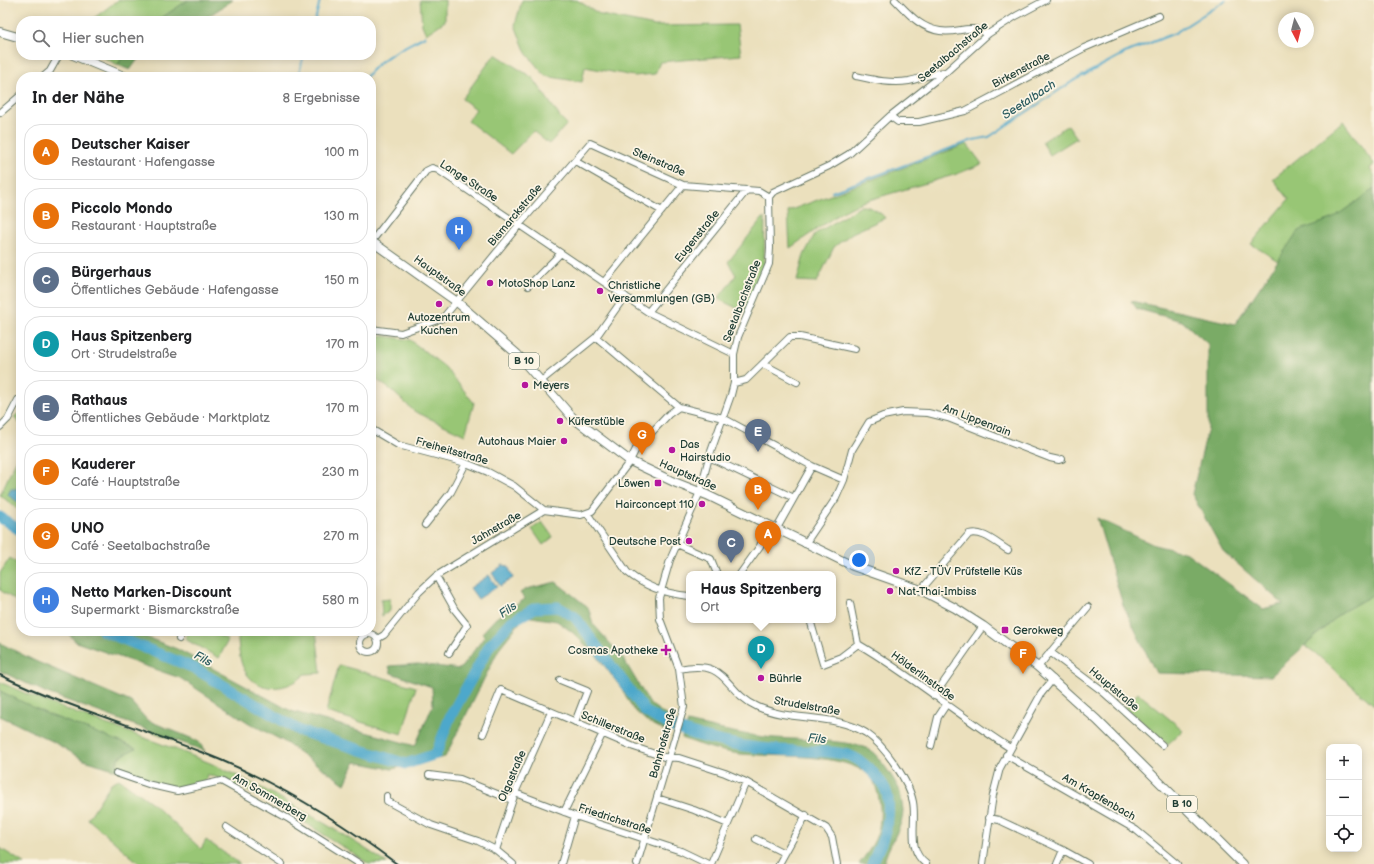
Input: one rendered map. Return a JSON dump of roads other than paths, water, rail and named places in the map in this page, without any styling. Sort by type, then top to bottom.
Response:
[{"type":"main road","points":[[0,32],[16,37]]},
{"type":"main road","points":[[85,60],[114,72]]},
{"type":"main road","name":"Hauptstraße","points":[[376,245],[457,302],[517,354],[573,418],[630,461],[674,482],[700,492],[853,566],[920,590],[955,608],[983,626],[1038,667],[1097,720],[1242,864]]},
{"type":"street","points":[[895,0],[914,19],[927,28],[941,31],[978,29],[988,34]]},
{"type":"street","name":"Seetalbachstraße","points":[[709,457],[734,383],[734,354],[738,337],[768,264],[770,248],[769,197],[773,192],[829,166],[849,154],[890,116],[946,72],[988,34],[1016,16],[1046,0]]},
{"type":"street","name":"Birkenstraße","points":[[890,116],[898,122],[919,122],[965,111],[1084,48],[1159,16]]},
{"type":"street","points":[[49,72],[57,60]]},
{"type":"street","points":[[856,76],[889,82],[903,82],[930,74],[946,72]]},
{"type":"street","points":[[0,113],[16,99]]},
{"type":"street","name":"Steinstraße","points":[[590,143],[683,185],[759,191],[769,197]]},
{"type":"street","name":"Bismarckstraße","points":[[376,330],[391,333],[409,331],[444,318],[519,225],[590,143]]},
{"type":"street","points":[[575,161],[662,211]]},
{"type":"street","name":"Lange Straße","points":[[376,235],[426,171],[432,168],[438,170],[560,254],[648,312],[734,354]]},
{"type":"street","points":[[604,282],[683,185]]},
{"type":"street","name":"Eugenstraße","points":[[648,312],[747,190]]},
{"type":"street","points":[[528,286],[560,254]]},
{"type":"street","points":[[541,380],[596,337],[625,296]]},
{"type":"street","points":[[596,337],[679,407],[723,418],[812,466],[844,480],[836,498],[805,544]]},
{"type":"street","points":[[734,383],[746,380],[790,337],[800,337],[855,349]]},
{"type":"street","points":[[763,364],[797,382]]},
{"type":"street","points":[[0,427],[8,419],[16,404]]},
{"type":"street","points":[[544,510],[581,515],[592,511],[630,461],[636,450],[669,414],[679,407]]},
{"type":"street","name":"Am Lippenrain","points":[[844,480],[854,447],[869,422],[883,416],[903,412],[928,413],[968,424],[1050,458],[1059,460],[1062,459]]},
{"type":"street","name":"Freiheitsstraße","points":[[376,432],[398,445],[466,463],[488,472],[514,486],[544,510]]},
{"type":"street","points":[[709,457],[794,498]]},
{"type":"street","name":"Bahnhofstraße","points":[[638,864],[675,741],[682,716],[684,700],[679,669],[660,619],[658,598],[677,544],[700,492],[709,457]]},
{"type":"street","points":[[425,525],[451,492],[466,463]]},
{"type":"street","points":[[742,571],[794,498],[812,466]]},
{"type":"street","name":"Jahnstraße","points":[[377,639],[384,635],[419,592],[436,576],[544,510]]},
{"type":"street","points":[[587,513],[627,572],[633,577],[671,595],[686,596]]},
{"type":"street","points":[[920,590],[969,534],[976,532],[981,534],[1008,550]]},
{"type":"street","points":[[677,544],[711,559],[716,571]]},
{"type":"street","points":[[436,576],[455,610],[467,625],[448,653]]},
{"type":"street","points":[[811,623],[823,664],[841,657],[858,644],[850,603]]},
{"type":"street","points":[[1038,667],[1088,607]]},
{"type":"street","points":[[934,696],[983,626]]},
{"type":"street","name":"Hölderlinstraße","points":[[858,644],[892,664],[946,705],[1010,748]]},
{"type":"street","name":"Hauptstraße","points":[[1050,652],[1102,691],[1162,745]]},
{"type":"street","name":"Strudelstraße","points":[[679,669],[700,666],[712,669],[721,675],[735,690],[758,706],[774,712],[845,723],[867,734],[896,764],[910,791],[913,804],[914,849],[919,859],[926,864]]},
{"type":"street","points":[[983,864],[989,818],[997,778],[1006,755],[1041,694],[1052,679]]},
{"type":"street","points":[[560,680],[588,691],[574,722]]},
{"type":"street","name":"Schillerstraße","points":[[483,734],[501,690],[602,735],[634,747],[670,758],[679,758],[719,771],[746,782],[806,815],[826,828],[832,837],[837,864]]},
{"type":"street","points":[[931,746],[938,716],[946,705]]},
{"type":"street","name":"Olgastraße","points":[[496,850],[512,800],[551,712]]},
{"type":"street","points":[[564,812],[602,735]]},
{"type":"street","name":"Am Krapfenbach","points":[[1006,755],[1136,830],[1176,864]]},
{"type":"street","name":"Am Sommerberg","points":[[116,773],[151,785],[177,791],[221,781],[289,819],[360,864]]},
{"type":"street","points":[[429,775],[460,780],[512,800]]},
{"type":"street","points":[[709,864],[746,782]]},
{"type":"street","name":"Friedrichstraße","points":[[515,793],[575,816],[681,851],[709,864]]},
{"type":"street","points":[[387,796],[387,801],[431,825],[478,841],[496,850],[513,864]]},
{"type":"street","points":[[657,798],[694,810],[728,824]]},
{"type":"street","points":[[779,864],[806,815]]},
{"type":"street","points":[[561,864],[575,816]]},
{"type":"street","points":[[989,818],[999,820],[1063,850],[1088,864]]},
{"type":"street","points":[[226,827],[282,864]]},
{"type":"street","points":[[756,839],[784,853]]},
{"type":"street","points":[[1057,864],[1063,850]]},
{"type":"water","points":[[11,489],[16,489],[16,501],[8,495]]},
{"type":"water","points":[[503,565],[508,566],[513,578],[500,586],[492,573]]},
{"type":"water","points":[[489,575],[497,587],[478,599],[470,588]]},
{"type":"waterway","points":[[316,16],[320,0]]},
{"type":"waterway","name":"Seetalbach","points":[[832,192],[973,140],[989,137],[1073,81],[1125,53],[1175,33],[1226,0]]},
{"type":"waterway","points":[[370,72],[386,58],[425,36]]},
{"type":"waterway","points":[[299,72],[303,60]]},
{"type":"waterway","name":"Fils","points":[[0,517],[16,528]]},
{"type":"waterway","name":"Fils","points":[[115,636],[194,668],[300,731],[406,764],[436,754],[450,717],[490,645],[512,621],[535,608],[558,607],[575,617],[645,711],[659,720],[692,734],[728,743],[781,750],[818,751],[846,754],[863,763],[882,783],[887,794],[888,801],[886,829],[872,864]]},
{"type":"railway","points":[[0,675],[74,706],[176,742],[253,775],[303,801],[351,831],[397,864]]},
{"type":"place","name":"Netto Marken-Discount","points":[[459,250]]},
{"type":"place","name":"MotoShop Lanz","points":[[490,283]]},
{"type":"place","name":"Christliche Versammlungen (GB)","points":[[600,291]]},
{"type":"place","name":"Autozentrum Kuchen","points":[[439,304]]},
{"type":"place","name":"Meyers","points":[[525,385]]},
{"type":"place","name":"Küferstüble","points":[[560,421]]},
{"type":"place","name":"Autohaus Maier","points":[[564,441]]},
{"type":"place","name":"Das Hairstudio","points":[[672,450]]},
{"type":"place","name":"Rathaus","points":[[758,452]]},
{"type":"place","name":"UNO","points":[[642,455]]},
{"type":"place","name":"Löwen","points":[[658,483]]},
{"type":"place","name":"Hairconcept 110","points":[[702,504]]},
{"type":"place","name":"Piccolo Mondo","points":[[758,510]]},
{"type":"place","name":"Deutsche Post","points":[[689,541]]},
{"type":"place","name":"Deutscher Kaiser","points":[[768,554]]},
{"type":"place","name":"Bürgerhaus","points":[[731,563]]},
{"type":"place","name":"KfZ - TÜV Prüfstelle Küs","points":[[896,571]]},
{"type":"place","name":"Nat-Thai-Imbiss","points":[[890,591]]},
{"type":"place","name":"Gerokweg","points":[[1005,630]]},
{"type":"place","name":"Cosmas Apotheke","points":[[666,650]]},
{"type":"place","name":"Haus Spitzenberg","points":[[761,669]]},
{"type":"place","name":"Kauderer","points":[[1023,674]]},
{"type":"place","name":"Bührle","points":[[761,678]]}]
